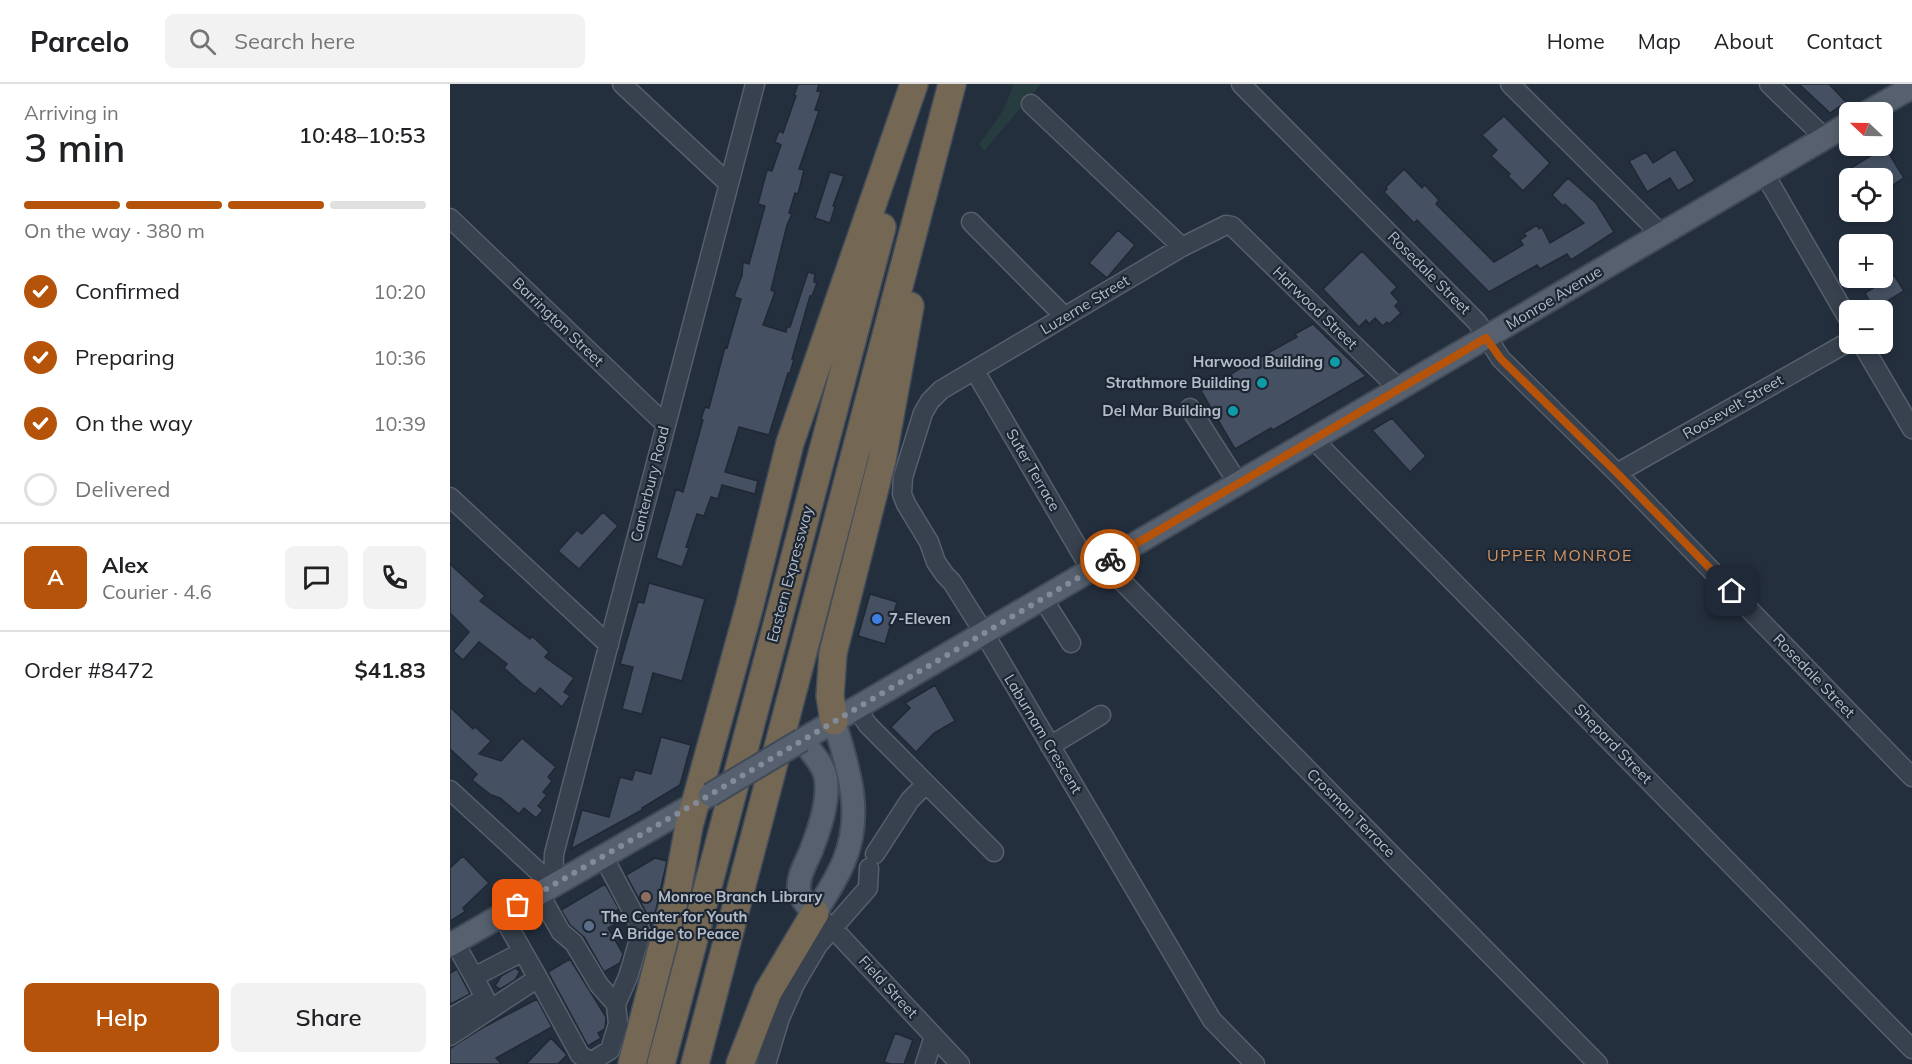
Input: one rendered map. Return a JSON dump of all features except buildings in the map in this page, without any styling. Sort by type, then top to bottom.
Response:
[{"type":"highway","points":[[632,1064],[671,914],[688,830],[703,799],[790,443],[914,84]]},
{"type":"highway","name":"Eastern Expressway","points":[[661,1064],[919,84]]},
{"type":"highway","points":[[694,1064],[952,84]]},
{"type":"highway","points":[[845,714],[830,696],[833,652],[888,433],[945,111]]},
{"type":"highway","points":[[740,1064],[768,992],[823,921]]},
{"type":"main road","points":[[1883,102],[1905,87]]},
{"type":"main road","name":"Monroe Avenue","points":[[452,944],[703,799],[1839,130]]},
{"type":"main road","points":[[802,740],[822,768],[826,787],[820,825],[799,881],[800,895],[823,921],[845,860],[853,824],[853,788],[845,714]]},
{"type":"street","points":[[622,84],[729,184]]},
{"type":"street","name":"Canterbury Road","points":[[546,889],[755,84]]},
{"type":"street","name":"Rosedale Street","points":[[1241,84],[1477,322],[1501,359],[1617,473],[1912,777]]},
{"type":"street","points":[[1510,84],[1661,234]]},
{"type":"street","points":[[1770,84],[1825,138]]},
{"type":"street","points":[[1031,104],[1182,247]]},
{"type":"street","points":[[1764,173],[1839,303]]},
{"type":"street","name":"Barrington Street","points":[[450,218],[666,425]]},
{"type":"street","points":[[971,222],[1064,316]]},
{"type":"street","name":"Luzerne Street","points":[[941,390],[1182,247],[1222,226],[1232,226]]},
{"type":"street","name":"Harwood Street","points":[[1232,226],[1399,389]]},
{"type":"street","name":"Roosevelt Street","points":[[1617,473],[1839,347]]},
{"type":"street","points":[[1868,354],[1912,429]]},
{"type":"street","name":"Suter Terrace","points":[[975,371],[1098,566]]},
{"type":"street","name":"Laburnam Crescent","points":[[941,390],[923,413],[903,477],[902,488],[906,504],[928,542],[934,559],[952,582],[984,633],[1212,1020],[1255,1064]]},
{"type":"street","points":[[1190,408],[1239,483]]},
{"type":"street","name":"Shepard Street","points":[[1313,439],[1912,1049]]},
{"type":"street","points":[[450,497],[609,645]]},
{"type":"street","name":"Crosman Terrace","points":[[1098,566],[1598,1064]]},
{"type":"street","points":[[1043,599],[1071,643]]},
{"type":"street","points":[[845,714],[868,725],[994,852]]},
{"type":"street","points":[[1050,746],[1101,715]]},
{"type":"street","points":[[766,1064],[780,1017],[790,993],[814,951],[823,921],[868,888],[872,861],[910,800],[926,784]]},
{"type":"street","points":[[450,790],[546,889],[561,932],[574,943],[599,985],[615,1004],[618,1024],[610,1050],[591,1062],[580,1055],[502,915]]},
{"type":"street","points":[[603,856],[637,920],[641,933],[628,977],[615,1004]]},
{"type":"street","name":"Field Street","points":[[823,921],[960,1064]]},
{"type":"street","points":[[450,1018],[485,998],[452,944]]},
{"type":"street","points":[[474,977],[522,952]]},
{"type":"street","points":[[450,1035],[538,978]]},
{"type":"street","points":[[925,1064],[934,1036]]},
{"type":"green space","points":[[1013,84],[1041,84],[984,151],[979,144],[1004,109]]},
{"type":"way so far","points":[[518,905],[1110,559]]},
{"type":"place","name":"Harwood Building","points":[[1335,362]]},
{"type":"place","name":"Strathmore Building","points":[[1262,383]]},
{"type":"place","name":"Del Mar Building","points":[[1233,411]]},
{"type":"place","name":"7-Eleven","points":[[877,619]]},
{"type":"place","name":"Monroe Branch Library","points":[[646,897]]},
{"type":"place","name":"The Center for Youth - A Bridge to Peace","points":[[589,926]]},
{"type":"district","name":"UPPER MONROE","points":[[1560,555]]},
{"type":"route","points":[[1110,559],[1486,338],[1501,359],[1732,591]]}]
